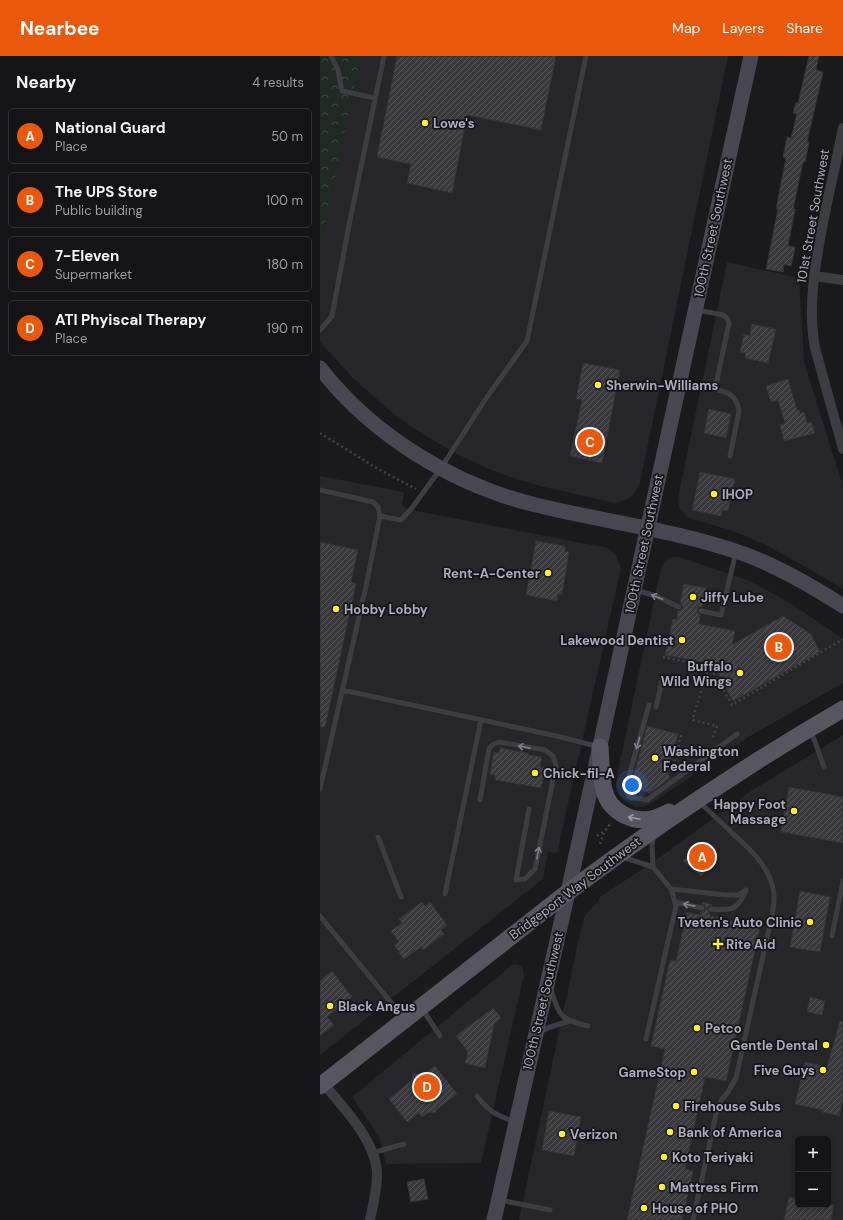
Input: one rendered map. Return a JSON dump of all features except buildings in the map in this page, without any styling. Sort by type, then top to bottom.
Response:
[{"type":"main road","name":"100th Street Southwest","points":[[494,1220],[568,892],[751,56]]},
{"type":"main road","points":[[320,368],[341,391],[378,426],[403,445],[441,468],[476,484],[511,498],[536,505],[701,540],[736,551],[780,569],[808,584],[843,606]]},
{"type":"main road","name":"Bridgeport Way Southwest","points":[[321,1082],[617,856],[697,800],[843,709]]},
{"type":"main road","points":[[810,729],[843,720]]},
{"type":"main road","points":[[600,747],[604,790],[608,801],[620,813],[630,818],[642,820],[652,819],[663,816],[697,800]]},
{"type":"street","name":"101st Street Southwest","points":[[843,128],[822,227],[814,276],[812,302],[813,337],[843,449]]},
{"type":"street","points":[[814,276],[843,280]]},
{"type":"street","points":[[321,1082],[365,1136],[372,1153],[377,1171],[375,1195],[370,1220]]},
{"type":"lane","points":[[331,56],[338,70],[342,91],[375,98]]},
{"type":"lane","points":[[320,330],[332,316],[384,56]]},
{"type":"lane","points":[[380,516],[401,520],[412,508],[527,341],[586,56]]},
{"type":"lane","points":[[695,309],[723,315],[727,318],[729,323],[715,389]]},
{"type":"lane","points":[[680,381],[728,392],[733,396],[738,404],[739,411],[730,456]]},
{"type":"lane","points":[[320,490],[373,502],[378,507],[380,516],[366,586],[320,789]]},
{"type":"lane","points":[[701,611],[721,615],[736,551]]},
{"type":"lane","points":[[634,590],[656,596],[679,607]]},
{"type":"lane","points":[[656,707],[663,677]]},
{"type":"lane","points":[[342,690],[561,737],[600,747]]},
{"type":"lane","points":[[649,705],[626,789],[629,797],[647,800],[737,734]]},
{"type":"lane","points":[[445,894],[481,720]]},
{"type":"lane","points":[[810,729],[824,767]]},
{"type":"lane","points":[[480,800],[492,745],[499,742],[545,750],[553,756],[556,765],[535,869],[525,879],[516,880],[529,809]]},
{"type":"lane","points":[[693,1220],[716,1114],[722,1099],[736,1078],[769,929],[774,895],[765,868],[755,854],[697,800]]},
{"type":"lane","points":[[653,867],[652,845],[658,827]]},
{"type":"lane","points":[[378,837],[401,897]]},
{"type":"lane","points":[[617,856],[635,860],[653,867],[670,889],[676,906],[646,1039]]},
{"type":"lane","points":[[832,936],[842,881]]},
{"type":"lane","points":[[670,889],[725,895],[738,895],[746,890],[741,902],[732,909],[711,909]]},
{"type":"lane","points":[[675,902],[702,908]]},
{"type":"lane","points":[[320,916],[405,1019]]},
{"type":"lane","points":[[548,982],[561,1015],[570,1021],[588,1026]]},
{"type":"lane","points":[[421,1007],[440,1036]]},
{"type":"lane","points":[[535,1037],[539,1032],[545,1029],[570,1021]]},
{"type":"lane","points":[[477,1096],[484,1106],[495,1114],[516,1122]]},
{"type":"lane","points":[[372,1153],[404,1144]]},
{"type":"lane","points":[[499,1200],[550,1210]]},
{"type":"path","points":[[320,433],[378,469],[423,493]]},
{"type":"path","points":[[663,657],[710,667],[732,705],[843,640]]},
{"type":"path","points":[[708,667],[706,680],[702,687],[693,720],[716,726],[712,740]]},
{"type":"path","points":[[671,773],[682,732]]},
{"type":"path","points":[[600,844],[604,832],[612,821]]},
{"type":"path","points":[[597,836],[604,832]]},
{"type":"shaded area","points":[[361,56],[728,56],[640,483],[635,493],[626,500],[615,503],[544,487],[489,469],[463,457],[413,428],[390,411],[353,378],[320,342],[320,249]]},
{"type":"shaded area","points":[[727,262],[799,278],[804,362],[843,486],[843,589],[764,544],[735,532],[687,517],[679,507],[678,498]]},
{"type":"shaded area","points":[[320,476],[404,492],[402,505],[406,509],[608,548],[616,555],[621,568],[557,853],[548,852],[543,879],[320,1055]]},
{"type":"shaded area","points":[[679,557],[750,581],[790,603],[839,636],[843,641],[843,683],[750,736],[652,803],[643,807],[636,807],[624,801],[619,794],[617,788],[617,776],[661,568],[668,559]]},
{"type":"shaded area","points":[[843,735],[843,1220],[519,1220],[584,918],[589,910],[598,902],[600,897],[656,860],[751,791]]},
{"type":"shaded area","points":[[515,964],[521,966],[524,975],[481,1163],[386,1164],[379,1137],[352,1097]]},
{"type":"green space","points":[[320,56],[361,56],[320,249]]},
{"type":"place","name":"Lowe's","points":[[425,123]]},
{"type":"place","name":"Sherwin-Williams","points":[[598,385]]},
{"type":"place","name":"7-Eleven","points":[[590,442]]},
{"type":"place","name":"IHOP","points":[[714,494]]},
{"type":"place","name":"Rent-A-Center","points":[[548,573]]},
{"type":"place","name":"Jiffy Lube","points":[[693,597]]},
{"type":"place","name":"Hobby Lobby","points":[[336,609]]},
{"type":"place","name":"Lakewood Dentist","points":[[682,640]]},
{"type":"place","name":"The UPS Store","points":[[779,647]]},
{"type":"place","name":"Buffalo Wild Wings","points":[[740,673]]},
{"type":"place","name":"Washington Federal","points":[[655,758]]},
{"type":"place","name":"Chick-fil-A","points":[[535,773]]},
{"type":"place","name":"Happy Foot Massage","points":[[794,811]]},
{"type":"place","name":"National Guard","points":[[702,857]]},
{"type":"place","name":"Tveten's Auto Clinic","points":[[810,922]]},
{"type":"place","name":"Rite Aid","points":[[718,944]]},
{"type":"place","name":"Black Angus","points":[[330,1006]]},
{"type":"place","name":"Petco","points":[[697,1028]]},
{"type":"place","name":"Gentle Dental","points":[[826,1045]]},
{"type":"place","name":"Five Guys","points":[[823,1070]]},
{"type":"place","name":"GameStop","points":[[694,1072]]},
{"type":"place","name":"ATI Phyiscal Therapy","points":[[427,1087]]},
{"type":"place","name":"Firehouse Subs","points":[[676,1106]]},
{"type":"place","name":"Bank of America","points":[[670,1132]]},
{"type":"place","name":"Verizon","points":[[562,1134]]},
{"type":"place","name":"Koto Teriyaki","points":[[664,1157]]},
{"type":"place","name":"Mattress Firm","points":[[662,1187]]},
{"type":"place","name":"House of PHO","points":[[644,1208]]}]
